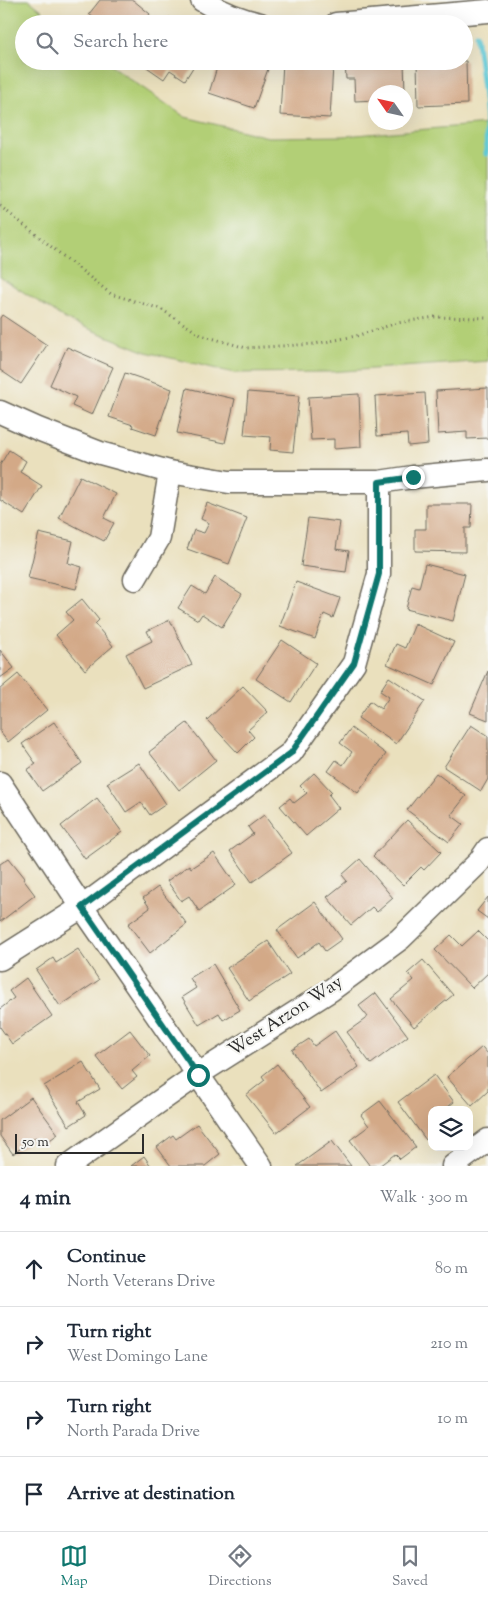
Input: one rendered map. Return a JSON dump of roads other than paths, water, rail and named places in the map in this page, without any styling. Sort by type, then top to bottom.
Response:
[{"type":"street","points":[[202,0],[228,15]]},
{"type":"street","points":[[441,15],[488,11]]},
{"type":"street","points":[[0,412],[100,453],[170,472],[229,482],[307,484],[379,482],[488,470]]},
{"type":"street","points":[[135,579],[159,538],[170,472]]},
{"type":"street","points":[[0,959],[82,907],[291,753],[354,663],[379,574],[379,482]]},
{"type":"street","points":[[0,783],[82,907],[261,1166]]},
{"type":"street","name":"West Arzon Way","points":[[68,1166],[198,1075],[331,990],[400,939],[479,862],[488,849]]},
{"type":"street","points":[[453,1166],[488,1140]]},
{"type":"waterway","points":[[476,34],[485,109],[486,154]]}]
